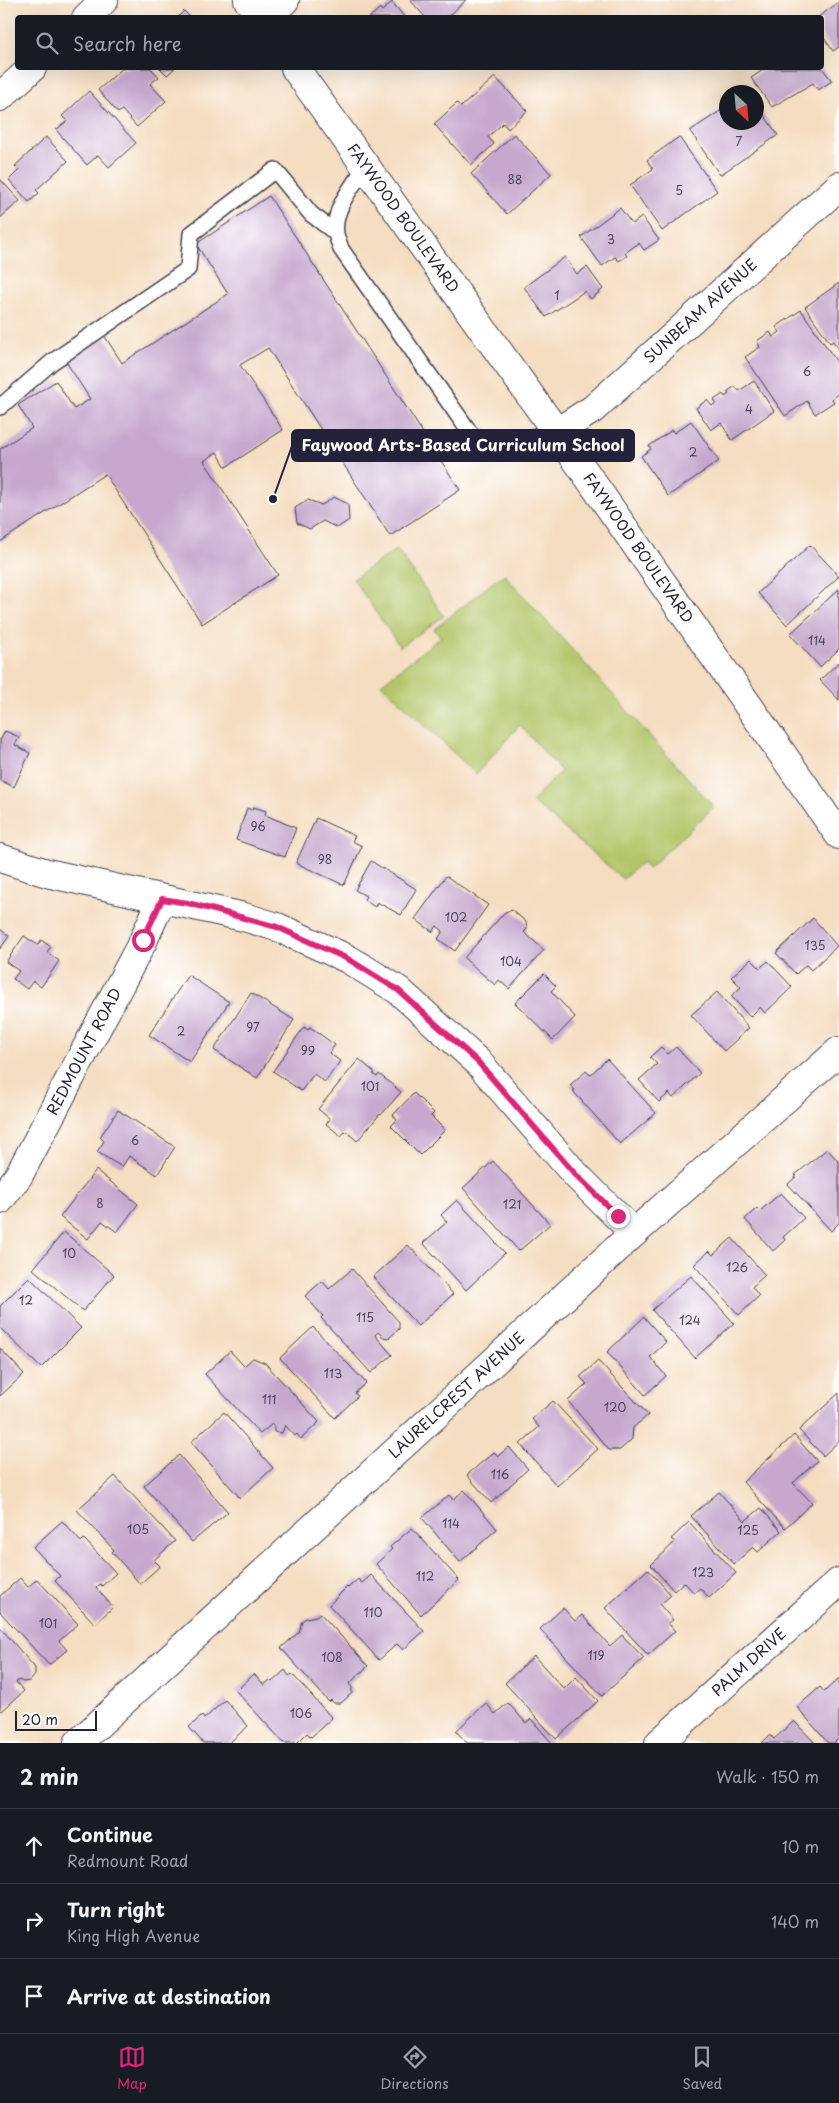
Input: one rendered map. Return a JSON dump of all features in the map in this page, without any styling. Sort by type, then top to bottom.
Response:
[{"type":"street","points":[[89,15],[104,0]]},
{"type":"street","points":[[248,0],[259,15]]},
{"type":"street","points":[[269,15],[285,0]]},
{"type":"street","points":[[0,97],[30,70]]},
{"type":"street","name":"FAYWOOD BOULEVARD","points":[[297,70],[557,432],[839,835]]},
{"type":"street","name":"SUNBEAM AVENUE","points":[[557,432],[593,410],[839,186]]},
{"type":"street","points":[[0,858],[48,873],[162,899],[188,903],[277,927],[348,959],[398,990],[478,1062],[575,1174],[634,1233]]},
{"type":"street","name":"REDMOUNT ROAD","points":[[0,1200],[19,1175],[143,940],[162,899]]},
{"type":"street","name":"LAURELCREST AVENUE","points":[[78,1743],[634,1233],[839,1051]]},
{"type":"street","name":"PALM DRIVE","points":[[659,1743],[839,1582]]},
{"type":"lane","points":[[367,165],[338,214],[336,233],[341,249],[471,434],[493,445],[557,432]]},
{"type":"lane","points":[[0,407],[52,362],[188,269],[191,234],[275,170],[311,214],[336,233]]},
{"type":"green space","points":[[397,549],[444,616],[400,647],[353,579]]},
{"type":"green space","points":[[504,574],[714,807],[648,869],[642,862],[623,879],[532,801],[561,771],[520,725],[476,774],[381,684],[441,637],[434,629]]},
{"type":"building","points":[[410,0],[466,0],[450,15],[423,15]]},
{"type":"building","points":[[392,2],[403,15],[372,15],[380,8],[382,11]]},
{"type":"building","points":[[839,2],[839,47],[833,51],[824,38],[824,15],[821,15]]},
{"type":"building","points":[[184,11],[188,15],[180,15]]},
{"type":"building","points":[[121,70],[153,70],[159,77],[150,84],[166,101],[137,127],[122,110],[118,113],[98,90]]},
{"type":"building","points":[[162,70],[173,70],[167,75]]},
{"type":"building","points":[[763,70],[824,70],[832,81],[818,90],[813,83],[772,107],[764,96],[764,85],[756,85],[751,78]]},
{"type":"building","points":[[495,77],[527,111],[508,129],[503,123],[488,137],[494,144],[471,165],[434,124],[457,103],[461,107]]},
{"type":"building","points":[[89,91],[136,143],[109,167],[98,155],[87,165],[56,130],[67,121],[62,116]]},
{"type":"building","points":[[719,112],[719,130],[764,130],[764,115],[778,135],[720,175],[690,131]]},
{"type":"building","points":[[514,134],[551,174],[507,214],[471,174]]},
{"type":"building","points":[[46,137],[68,161],[36,190],[39,193],[29,202],[9,180],[19,170],[15,166]]},
{"type":"building","points":[[679,137],[717,191],[662,231],[630,185],[653,169],[647,160]]},
{"type":"building","points":[[0,179],[20,201],[0,218]]},
{"type":"building","points":[[269,196],[460,490],[390,536],[268,348],[240,365],[283,430],[226,467],[217,452],[204,461],[278,575],[202,624],[105,474],[0,542],[0,449],[32,428],[18,405],[56,381],[74,409],[90,399],[65,360],[104,335],[122,363],[228,294],[196,244]]},
{"type":"building","points":[[620,208],[632,224],[642,217],[659,240],[644,250],[639,243],[625,253],[627,256],[619,261],[615,257],[602,266],[581,237]]},
{"type":"building","points":[[565,257],[577,274],[587,267],[603,289],[591,299],[585,291],[546,317],[524,287]]},
{"type":"building","points":[[839,283],[839,349],[833,341],[830,343],[805,307]]},
{"type":"building","points":[[801,310],[839,365],[839,394],[832,399],[834,402],[815,414],[807,401],[785,416],[745,357],[760,347],[757,341],[770,332],[773,337],[780,332],[776,327]]},
{"type":"building","points":[[754,381],[774,411],[732,440],[721,423],[711,430],[696,408],[707,400],[712,406],[716,403],[714,400],[723,394],[725,397],[729,394],[727,392],[735,386],[739,391]]},
{"type":"building","points":[[691,421],[719,461],[668,496],[641,456],[651,449],[649,446],[672,430],[674,433]]},
{"type":"building","points":[[334,497],[348,504],[349,520],[337,528],[323,521],[310,529],[297,523],[295,508],[308,500],[322,505]]},
{"type":"building","points":[[810,545],[839,576],[787,625],[758,593]]},
{"type":"building","points":[[839,589],[839,649],[820,667],[790,634]]},
{"type":"building","points":[[839,662],[839,700],[820,680]]},
{"type":"building","points":[[5,731],[19,737],[15,745],[30,753],[14,787],[0,780],[0,739]]},
{"type":"building","points":[[253,807],[266,811],[265,815],[296,828],[285,857],[236,840],[247,808],[252,810]]},
{"type":"building","points":[[316,818],[355,836],[352,841],[362,846],[344,885],[296,863]]},
{"type":"building","points":[[371,861],[416,889],[401,915],[377,902],[375,907],[364,900],[366,896],[355,890]]},
{"type":"building","points":[[446,876],[488,905],[455,951],[438,939],[443,931],[437,926],[433,932],[415,919]]},
{"type":"building","points":[[512,910],[526,922],[527,929],[524,932],[544,950],[509,989],[499,980],[495,985],[464,958],[505,912]]},
{"type":"building","points":[[813,918],[837,946],[811,970],[806,965],[796,974],[776,953]]},
{"type":"building","points":[[0,929],[9,936],[0,949]]},
{"type":"building","points":[[24,936],[38,945],[41,940],[51,947],[47,952],[59,961],[41,987],[33,981],[27,989],[13,979],[19,971],[6,962]]},
{"type":"building","points":[[751,959],[760,968],[768,961],[792,987],[765,1013],[760,1007],[750,1017],[731,996],[741,987],[731,977]]},
{"type":"building","points":[[544,974],[556,986],[551,991],[575,1017],[553,1040],[515,1003]]},
{"type":"building","points":[[188,975],[229,1002],[190,1062],[149,1035]]},
{"type":"building","points":[[717,992],[749,1028],[724,1051],[691,1015]]},
{"type":"building","points":[[251,993],[294,1020],[257,1078],[214,1050]]},
{"type":"building","points":[[304,1027],[308,1030],[310,1027],[335,1045],[329,1053],[340,1061],[325,1082],[314,1074],[301,1091],[273,1071]]},
{"type":"building","points":[[661,1047],[668,1054],[676,1047],[700,1073],[673,1098],[669,1093],[659,1102],[639,1080],[657,1064],[650,1057]]},
{"type":"building","points":[[359,1059],[375,1073],[373,1074],[377,1077],[379,1074],[401,1092],[357,1141],[346,1131],[341,1136],[326,1124],[330,1119],[318,1109]]},
{"type":"building","points":[[607,1059],[656,1113],[620,1144],[573,1091],[575,1090],[570,1085],[586,1071],[590,1075]]},
{"type":"building","points":[[414,1093],[434,1113],[431,1116],[445,1130],[420,1155],[391,1126],[397,1120],[393,1115]]},
{"type":"building","points":[[118,1110],[175,1147],[157,1175],[129,1156],[122,1167],[97,1152],[104,1141],[100,1137]]},
{"type":"building","points":[[827,1149],[839,1162],[839,1223],[831,1231],[788,1184],[797,1176],[795,1175]]},
{"type":"building","points":[[493,1161],[550,1224],[519,1251],[463,1188]]},
{"type":"building","points":[[96,1170],[138,1204],[117,1232],[102,1221],[88,1239],[60,1217]]},
{"type":"building","points":[[781,1193],[804,1218],[783,1237],[785,1240],[773,1251],[745,1219],[757,1208],[760,1211]]},
{"type":"building","points":[[457,1200],[505,1253],[466,1290],[423,1243],[447,1222],[441,1215]]},
{"type":"building","points":[[64,1232],[114,1275],[83,1311],[33,1269]]},
{"type":"building","points":[[732,1238],[765,1275],[752,1287],[759,1296],[739,1315],[694,1265],[709,1251],[713,1255]]},
{"type":"building","points":[[408,1245],[453,1294],[418,1326],[373,1277]]},
{"type":"building","points":[[352,1269],[399,1322],[399,1329],[389,1338],[383,1337],[378,1332],[375,1335],[392,1355],[371,1373],[321,1318],[323,1316],[305,1296],[322,1281],[329,1289]]},
{"type":"building","points":[[691,1276],[734,1323],[695,1358],[652,1310]]},
{"type":"building","points":[[29,1277],[81,1328],[41,1368],[0,1328],[0,1306]]},
{"type":"building","points":[[644,1317],[666,1342],[650,1357],[666,1376],[645,1395],[607,1352]]},
{"type":"building","points":[[313,1327],[366,1383],[355,1393],[358,1396],[335,1418],[280,1358]]},
{"type":"building","points":[[0,1348],[24,1374],[0,1396]]},
{"type":"building","points":[[230,1351],[244,1366],[253,1358],[265,1363],[319,1422],[301,1439],[297,1434],[295,1436],[285,1425],[282,1433],[274,1432],[272,1424],[260,1434],[205,1374]]},
{"type":"building","points":[[598,1361],[648,1415],[633,1428],[632,1439],[620,1450],[609,1450],[568,1401],[587,1384],[580,1377]]},
{"type":"building","points":[[839,1393],[839,1441],[823,1456],[799,1430]]},
{"type":"building","points":[[553,1401],[598,1449],[557,1486],[520,1444],[539,1427],[532,1419]]},
{"type":"building","points":[[224,1412],[273,1468],[240,1498],[191,1442]]},
{"type":"building","points":[[794,1435],[817,1461],[793,1483],[812,1503],[785,1528],[743,1482]]},
{"type":"building","points":[[509,1447],[528,1469],[491,1503],[467,1475],[494,1452],[498,1456]]},
{"type":"building","points":[[179,1455],[228,1512],[192,1542],[144,1486]]},
{"type":"building","points":[[115,1476],[175,1541],[154,1560],[160,1566],[140,1584],[112,1552],[114,1550],[77,1510]]},
{"type":"building","points":[[464,1490],[497,1529],[460,1562],[422,1518],[449,1495],[453,1500]]},
{"type":"building","points":[[719,1492],[745,1521],[761,1508],[781,1531],[758,1552],[753,1547],[734,1564],[691,1516]]},
{"type":"building","points":[[62,1521],[81,1542],[84,1539],[116,1573],[102,1586],[100,1584],[96,1588],[113,1607],[95,1624],[55,1581],[60,1576],[33,1547]]},
{"type":"building","points":[[689,1522],[736,1573],[709,1598],[700,1588],[694,1593],[684,1582],[674,1591],[651,1565],[675,1542],[671,1539]]},
{"type":"building","points":[[412,1528],[459,1580],[421,1615],[376,1564],[392,1549],[390,1547]]},
{"type":"building","points":[[648,1569],[671,1595],[660,1605],[673,1620],[668,1623],[675,1631],[648,1655],[605,1608]]},
{"type":"building","points":[[371,1575],[424,1631],[403,1650],[397,1644],[379,1660],[329,1605],[358,1579],[362,1583]]},
{"type":"building","points":[[20,1578],[28,1587],[37,1579],[78,1624],[59,1641],[67,1650],[49,1665],[0,1612],[0,1596]]},
{"type":"building","points":[[563,1608],[575,1621],[582,1615],[610,1646],[622,1635],[644,1658],[602,1696],[540,1629]]},
{"type":"building","points":[[320,1613],[368,1666],[349,1684],[352,1687],[352,1693],[341,1703],[334,1703],[331,1700],[329,1702],[281,1648],[299,1632],[302,1621]]},
{"type":"building","points":[[0,1627],[35,1668],[35,1675],[30,1681],[23,1682],[19,1680],[16,1682],[24,1691],[2,1711],[0,1709]]},
{"type":"building","points":[[534,1656],[564,1689],[576,1677],[598,1701],[556,1739],[505,1683]]},
{"type":"building","points":[[285,1670],[289,1676],[292,1674],[332,1718],[311,1737],[307,1733],[297,1743],[284,1743],[236,1691],[254,1674],[264,1685],[270,1680],[272,1682]]},
{"type":"building","points":[[839,1678],[839,1738],[834,1743],[828,1743],[797,1707],[820,1687],[824,1692]]},
{"type":"building","points":[[225,1700],[248,1726],[229,1743],[203,1743],[189,1727],[202,1716],[204,1719]]},
{"type":"building","points":[[486,1703],[495,1714],[508,1703],[526,1723],[531,1719],[552,1743],[467,1743],[456,1731]]},
{"type":"building","points":[[794,1721],[815,1743],[762,1743],[770,1735],[774,1739]]},
{"type":"place","name":"Faywood Arts-Based Curriculum School","points":[[273,499]]},
{"type":"route","points":[[143,940],[162,899],[188,903],[277,927],[348,959],[398,990],[478,1062],[575,1174],[618,1216]]}]
